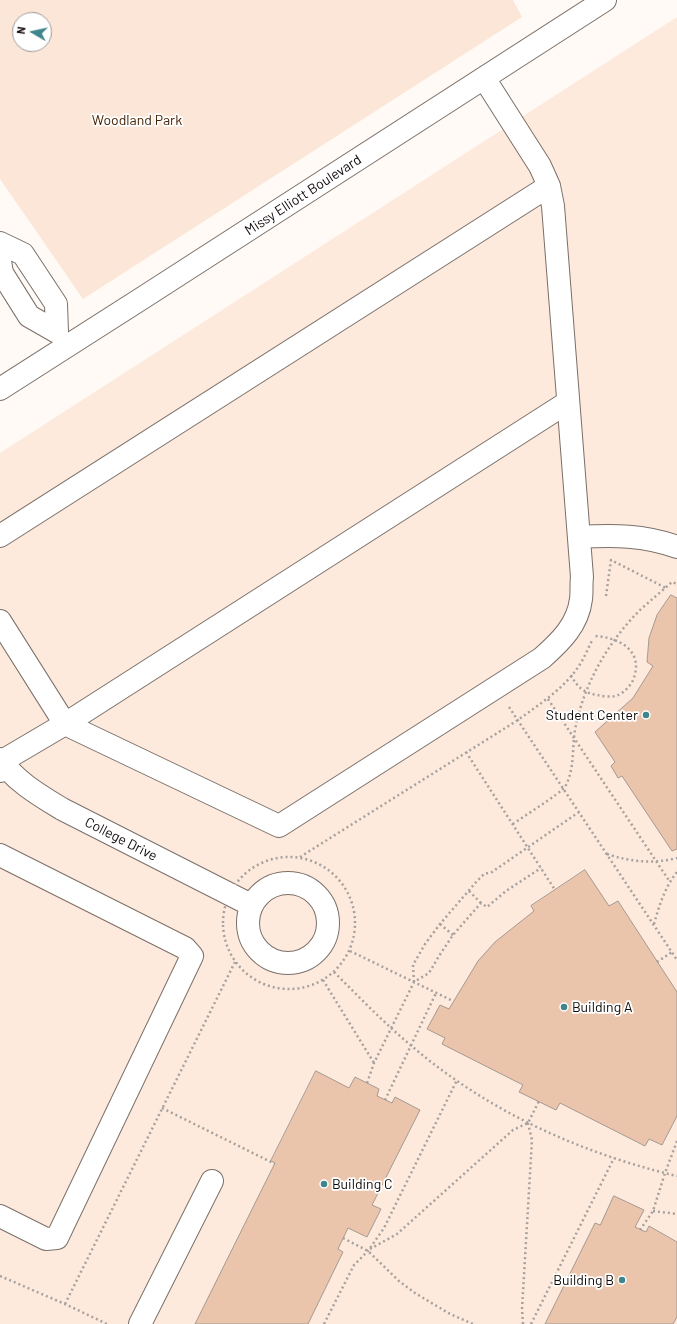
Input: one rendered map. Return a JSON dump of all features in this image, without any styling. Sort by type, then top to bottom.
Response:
[{"type":"street","name":"Missy Elliott Boulevard","points":[[0,388],[61,340],[484,78],[605,0]]},
{"type":"street","points":[[0,621],[65,724],[279,826],[542,658],[560,643],[573,623],[581,601],[582,577],[553,214],[549,186],[540,166],[484,78]]},
{"type":"street","points":[[0,536],[549,186]]},
{"type":"street","points":[[0,243],[23,254],[56,304],[61,340]]},
{"type":"street","points":[[0,261],[2,273],[29,316],[61,340]]},
{"type":"street","points":[[1,765],[9,757],[65,724],[568,402]]},
{"type":"street","points":[[579,537],[612,536],[658,540],[677,547]]},
{"type":"street","name":"College Drive","points":[[1,765],[33,792],[62,809],[252,905]]},
{"type":"street","points":[[0,855],[185,948],[192,956],[57,1238],[46,1239],[0,1216]]},
{"type":"street","points":[[140,1324],[212,1181]]},
{"type":"path","points":[[606,599],[611,560],[666,588]]},
{"type":"path","points":[[513,824],[564,789],[572,770],[575,727],[586,692],[601,661],[615,639],[640,610],[672,582],[677,584]]},
{"type":"path","points":[[300,857],[518,720],[548,699],[582,662],[596,629]]},
{"type":"path","points":[[571,675],[575,684],[586,692],[605,696],[618,695],[631,685],[636,672],[635,659],[627,647],[615,639],[605,636],[594,636]]},
{"type":"path","points":[[498,686],[504,700],[677,960]]},
{"type":"path","points":[[548,699],[670,882]]},
{"type":"path","points":[[466,752],[555,890]]},
{"type":"path","points":[[367,1083],[374,1063],[414,982],[413,965],[425,944],[440,924],[484,874],[492,872],[579,812]]},
{"type":"path","points":[[607,854],[634,861],[656,862],[677,858]]},
{"type":"path","points":[[300,857],[316,862],[334,873],[347,889],[354,909],[355,930],[350,951],[334,972],[323,980],[303,988],[282,990],[262,984],[245,973],[235,962],[224,937],[224,911],[230,894],[240,878],[256,865],[275,858],[300,857]]},
{"type":"path","points":[[469,891],[486,907],[506,891],[541,868]]},
{"type":"path","points":[[654,925],[662,899],[670,882],[677,872]]},
{"type":"path","points":[[414,982],[429,973],[453,935],[481,903]]},
{"type":"path","points":[[440,924],[453,935]]},
{"type":"path","points":[[350,951],[453,1001]]},
{"type":"path","points":[[657,962],[672,952]]},
{"type":"path","points":[[65,1304],[235,962]]},
{"type":"path","points":[[334,972],[391,1028],[411,1045],[457,1080],[504,1110],[528,1123],[596,1152],[677,1176]]},
{"type":"path","points":[[323,980],[374,1063]]},
{"type":"path","points":[[385,1100],[436,993]]},
{"type":"path","points":[[324,1324],[354,1265],[368,1250],[384,1228],[457,1080]]},
{"type":"path","points":[[368,1250],[397,1234],[512,1130],[528,1123],[539,1101]]},
{"type":"path","points":[[162,1108],[275,1164]]},
{"type":"path","points":[[523,1324],[522,1309],[532,1140],[528,1123]]},
{"type":"path","points":[[640,1230],[653,1211],[664,1173],[677,1141]]},
{"type":"path","points":[[531,1324],[614,1158]]},
{"type":"path","points":[[653,1211],[677,1214]]},
{"type":"path","points":[[343,1238],[368,1250],[399,1281],[415,1293],[450,1314],[472,1324]]},
{"type":"path","points":[[0,1276],[107,1324]]},
{"type":"shaded area","points":[[677,17],[677,1324],[0,1324],[0,453]]},
{"type":"green space","name":"Woodland Park","points":[[0,0],[513,0],[522,17],[83,299],[0,179]]},
{"type":"building","name":"Student Center","points":[[671,595],[677,598],[677,849],[672,851],[622,776],[618,778],[611,766],[615,762],[595,732],[633,698],[653,666],[647,662],[649,638],[657,615]]},
{"type":"building","name":"Building A","points":[[585,870],[609,906],[618,901],[677,992],[677,1116],[662,1145],[649,1139],[645,1146],[560,1103],[556,1110],[519,1092],[523,1085],[442,1044],[445,1038],[427,1029],[440,1005],[449,1009],[478,961],[495,942],[534,911],[531,906]]},
{"type":"building","name":"Building C","points":[[316,1071],[349,1088],[355,1077],[379,1089],[377,1096],[392,1103],[395,1097],[420,1110],[372,1205],[381,1209],[367,1237],[348,1228],[338,1249],[343,1252],[308,1324],[195,1324],[275,1163],[271,1161]]},
{"type":"building","name":"Building B","points":[[614,1196],[644,1210],[635,1227],[646,1232],[649,1226],[677,1242],[677,1317],[673,1324],[545,1324],[595,1223],[600,1225]]},
{"type":"place","name":"Student Center","points":[[646,715]]},
{"type":"place","name":"Building A","points":[[564,1007]]},
{"type":"place","name":"Building C","points":[[324,1184]]},
{"type":"place","name":"Building B","points":[[622,1280]]}]
